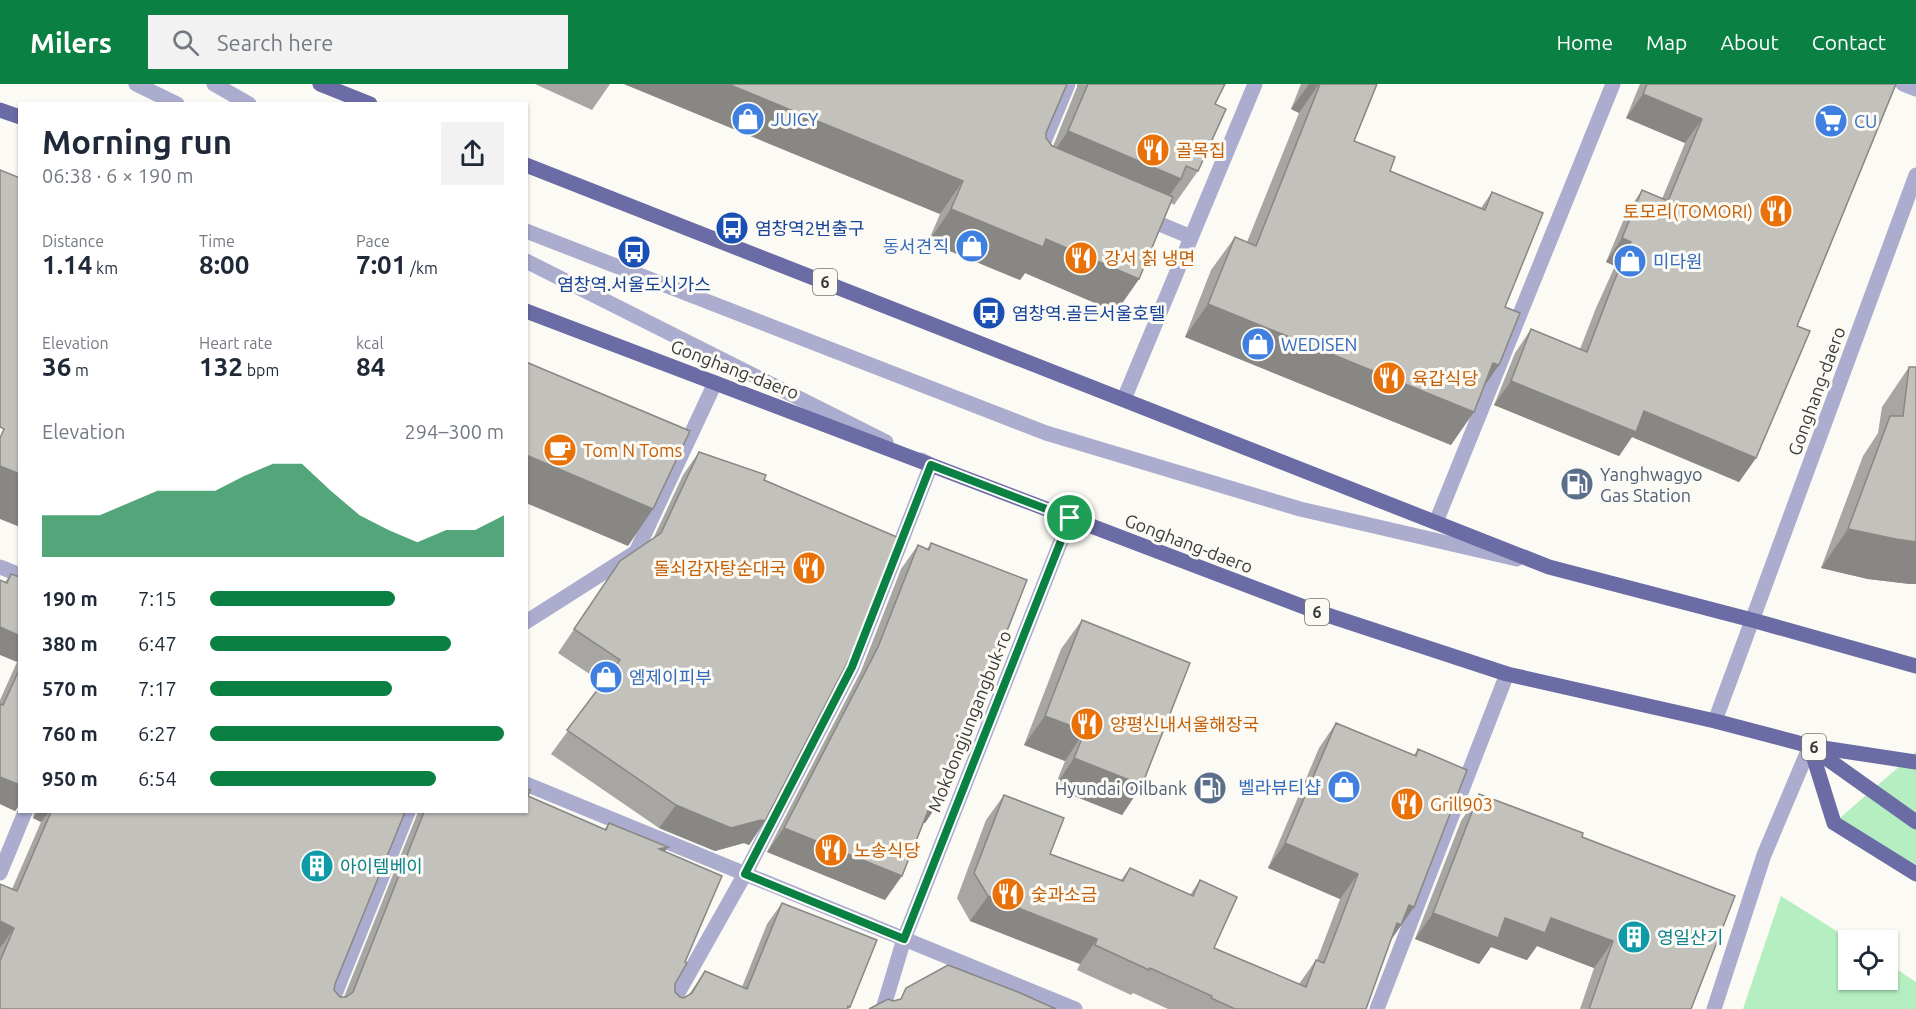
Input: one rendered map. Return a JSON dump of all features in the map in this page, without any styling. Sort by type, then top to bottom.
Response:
[{"type":"main road","points":[[321,84],[365,102]]},
{"type":"main road","points":[[0,110],[18,116]]},
{"type":"main road","name":"6","points":[[528,166],[1549,567],[1916,666]]},
{"type":"main road","name":"Gonghang-daero","points":[[528,312],[1312,610],[1507,674],[1714,721],[1810,746],[1916,762]]},
{"type":"main road","points":[[1810,746],[1916,822]]},
{"type":"main road","points":[[1810,746],[1834,823],[1916,874]]},
{"type":"street","points":[[136,84],[173,102]]},
{"type":"street","points":[[214,84],[246,102]]},
{"type":"street","points":[[1032,170],[1068,84]]},
{"type":"street","points":[[1124,399],[1255,84]]},
{"type":"street","points":[[1436,522],[1613,84]]},
{"type":"street","points":[[1903,84],[1916,89]]},
{"type":"street","name":"Gonghang-daero","points":[[1714,721],[1916,175]]},
{"type":"street","points":[[1128,211],[1191,237]]},
{"type":"street","points":[[528,232],[1046,433],[1300,509],[1549,567]]},
{"type":"street","points":[[528,262],[931,465],[852,667],[745,874],[669,1009]]},
{"type":"street","points":[[528,621],[636,552],[715,383]]},
{"type":"street","name":"Mokdongjungangbuk-ro","points":[[883,1009],[904,939],[1070,518]]},
{"type":"street","points":[[0,567],[18,574]]},
{"type":"street","points":[[1377,1009],[1507,674]]},
{"type":"street","points":[[1714,1009],[1764,855],[1810,746]]},
{"type":"street","points":[[528,785],[1075,1009]]},
{"type":"street","points":[[0,873],[25,813]]},
{"type":"street","points":[[329,1009],[408,813]]},
{"type":"green space","points":[[1916,752],[1916,874],[1834,823]]},
{"type":"green space","points":[[1781,896],[1838,932],[1838,990],[1898,990],[1898,970],[1916,982],[1916,1009],[1743,1009]]},
{"type":"building","points":[[728,84],[1067,84],[1046,133],[1046,138],[1052,146],[1173,197],[1139,279],[1046,239],[1043,247],[951,209],[963,181]]},
{"type":"building","points":[[1088,84],[1225,84],[1215,104],[1226,109],[1198,171],[1186,166],[1181,179],[1068,131]]},
{"type":"building","points":[[1320,84],[1377,84],[1354,141],[1395,157],[1390,171],[1485,210],[1492,192],[1543,213],[1505,307],[1520,313],[1499,365],[1493,363],[1474,412],[1208,304],[1235,237],[1256,246]]},
{"type":"building","points":[[1647,84],[1896,84],[1797,326],[1810,331],[1756,458],[1644,411],[1636,432],[1511,381],[1531,329],[1587,352],[1631,242],[1622,238],[1642,190],[1668,201],[1702,119],[1643,94]]},
{"type":"building","points":[[0,170],[18,177],[18,473],[0,466],[0,438],[4,429],[0,427]]},
{"type":"building","points":[[528,363],[690,431],[653,509],[528,456]]},
{"type":"building","points":[[1909,367],[1916,367],[1916,542],[1848,529],[1890,416],[1903,416]]},
{"type":"building","points":[[699,452],[766,475],[764,480],[899,538],[859,640],[765,821],[731,828],[676,805],[567,730],[620,660],[574,629],[620,561],[661,533]]},
{"type":"building","points":[[931,543],[1027,580],[941,799],[934,796],[902,876],[784,828],[878,647],[918,545],[929,550]]},
{"type":"building","points":[[11,574],[18,576],[18,635],[0,627],[0,580],[7,583]]},
{"type":"building","points":[[1082,620],[1190,663],[1142,785],[1074,758],[1085,731],[1045,716]]},
{"type":"building","points":[[18,672],[18,784],[0,777],[0,704],[3,705]]},
{"type":"building","points":[[1336,723],[1416,756],[1418,749],[1467,770],[1414,907],[1409,905],[1401,925],[1397,923],[1366,1009],[1235,1009],[1211,998],[1212,996],[1095,945],[1097,939],[988,896],[974,873],[1004,795],[1064,818],[1050,854],[1123,881],[1130,868],[1193,896],[1200,880],[1237,897],[1214,948],[1306,987],[1316,960],[1324,963],[1358,874],[1285,843]]},
{"type":"building","points":[[1479,794],[1583,833],[1582,837],[1735,896],[1691,1009],[1589,1009],[1613,941],[1551,918],[1545,933],[1505,918],[1498,938],[1433,913]]},
{"type":"building","points":[[528,796],[606,830],[609,823],[668,847],[659,849],[722,876],[685,962],[687,963],[675,984],[675,992],[680,997],[684,998],[692,993],[705,971],[747,989],[782,903],[877,940],[850,1007],[848,1006],[847,1009],[0,1009],[0,961],[14,928],[0,921],[0,884],[17,891],[51,813],[405,813],[335,984],[334,990],[340,997],[346,997],[353,992],[424,813],[528,813]]},
{"type":"building","points":[[948,965],[1056,1009],[869,1009],[888,999],[893,1001],[901,999],[906,988]]},
{"type":"place","name":"JUICY","points":[[748,119]]},
{"type":"place","name":"CU","points":[[1831,121]]},
{"type":"place","name":"골목집","points":[[1153,150]]},
{"type":"place","name":"토모리(TOMORI)","points":[[1776,211]]},
{"type":"place","name":"염창역2번출구","points":[[732,228]]},
{"type":"place","name":"동서견직","points":[[972,246]]},
{"type":"place","name":"염창역.서울도시가스","points":[[634,252]]},
{"type":"place","name":"강서 칡 냉면","points":[[1081,258]]},
{"type":"place","name":"미다원","points":[[1630,261]]},
{"type":"place","name":"염창역.골든서울호텔","points":[[989,313]]},
{"type":"place","name":"WEDISEN","points":[[1258,344]]},
{"type":"place","name":"육갑식당","points":[[1389,378]]},
{"type":"place","name":"Tom N Toms","points":[[560,450]]},
{"type":"place","name":"Yanghwagyo Gas Station","points":[[1577,484]]},
{"type":"place","name":"돌쇠감자탕순대국","points":[[809,568]]},
{"type":"place","name":"엠제이피부","points":[[606,677]]},
{"type":"place","name":"양평신내서울해장국","points":[[1087,724]]},
{"type":"place","name":"벨라뷰티샵","points":[[1344,787]]},
{"type":"place","name":"Hyundai Oilbank","points":[[1210,788]]},
{"type":"place","name":"Grill903","points":[[1407,804]]},
{"type":"place","name":"노송식당","points":[[831,850]]},
{"type":"place","name":"아이템베이","points":[[317,866]]},
{"type":"place","name":"숯과소금","points":[[1008,894]]},
{"type":"place","name":"영일산기","points":[[1634,937]]},
{"type":"route","points":[[931,465],[1070,518],[904,939],[745,874],[852,667],[931,465]]}]
